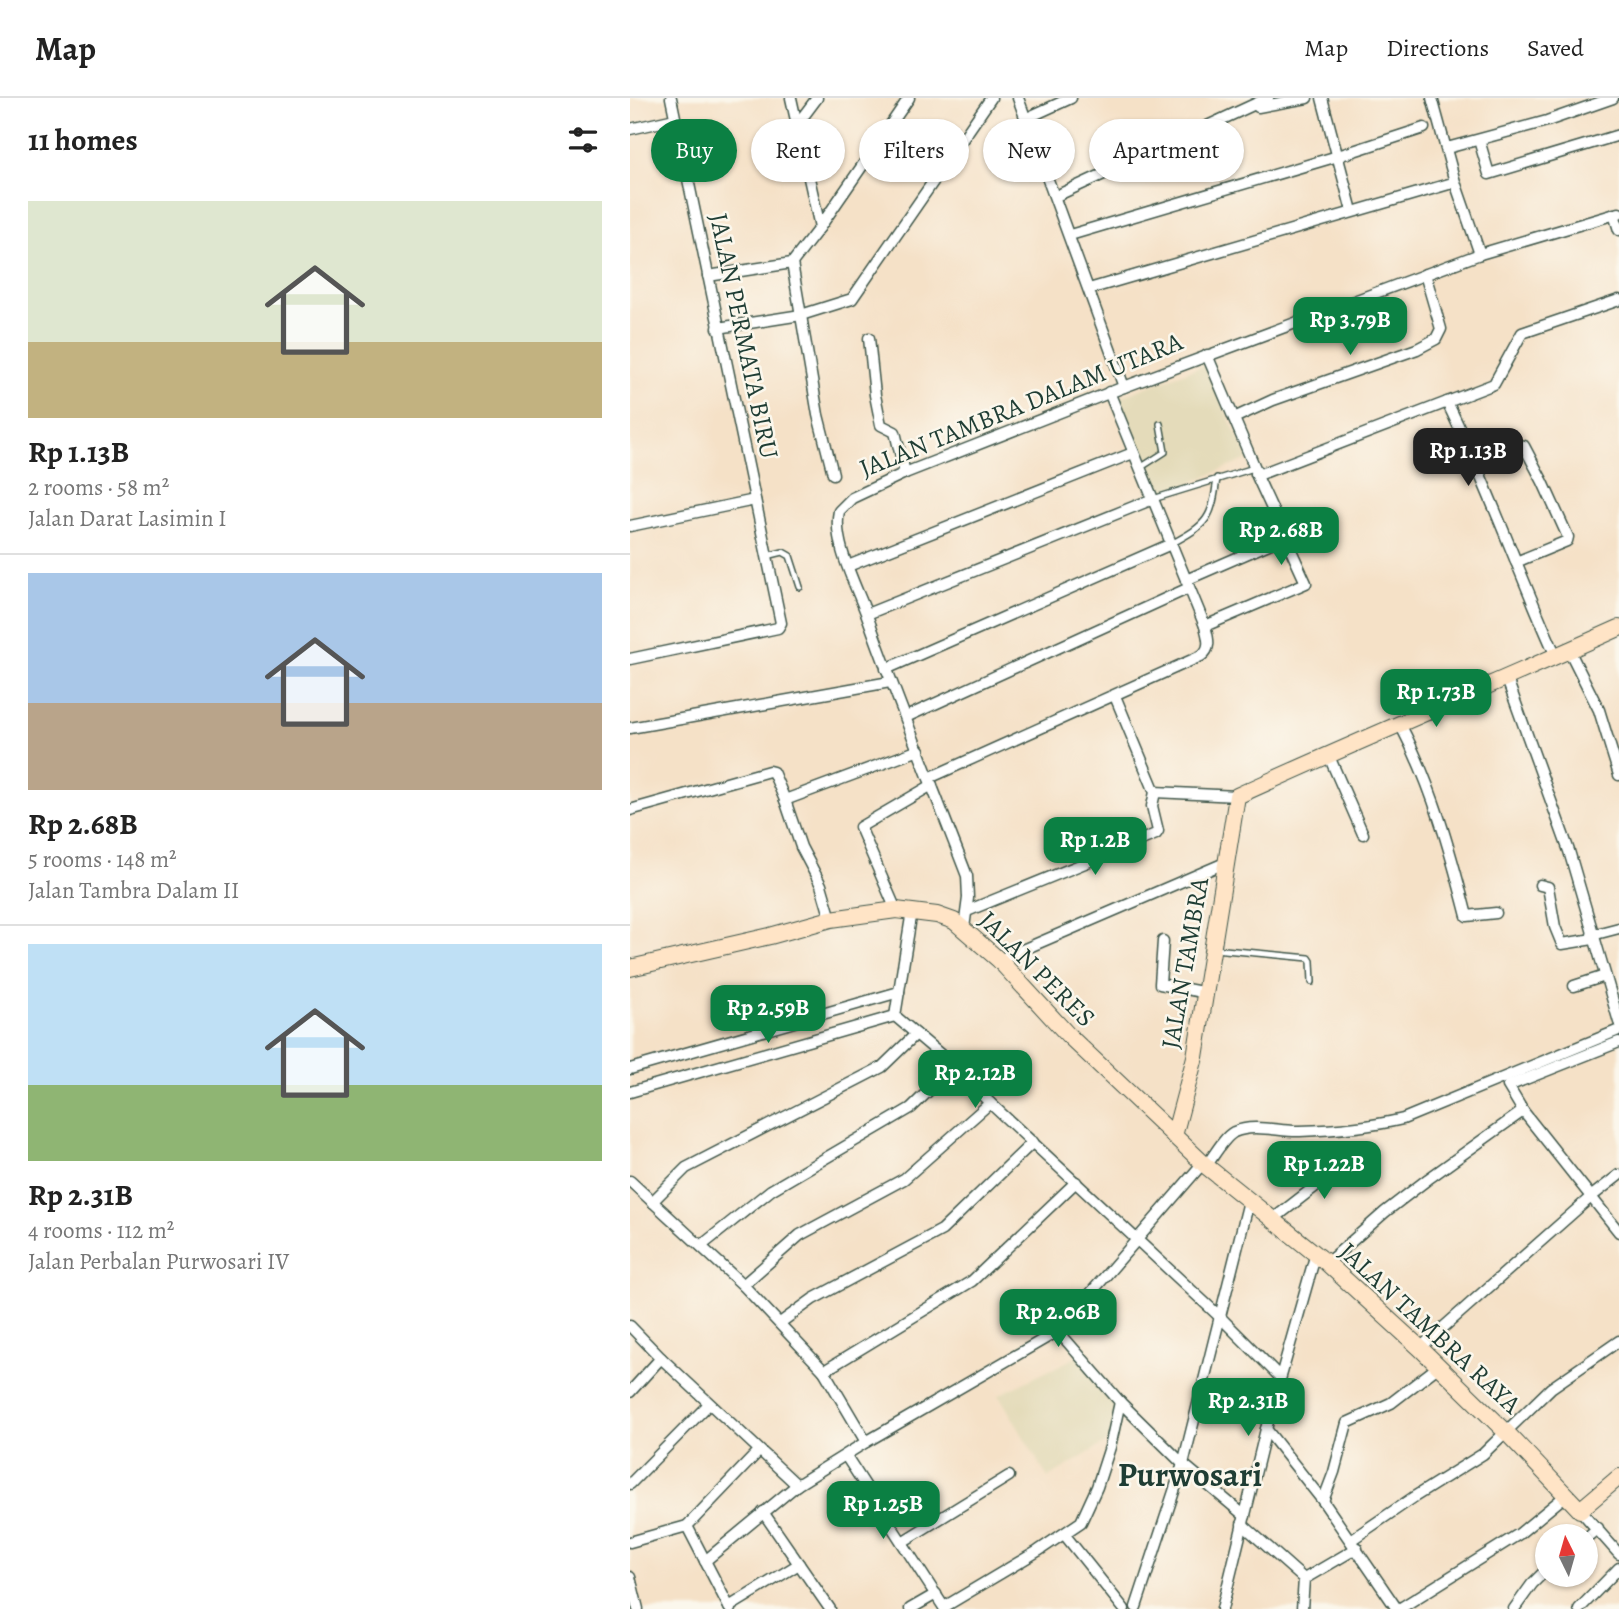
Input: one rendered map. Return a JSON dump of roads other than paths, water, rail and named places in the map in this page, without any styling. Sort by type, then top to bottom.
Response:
[{"type":"street","name":"JALAN PERMATA BIRU","points":[[671,98],[675,119]]},
{"type":"street","points":[[791,98],[795,119]]},
{"type":"street","points":[[801,119],[817,98]]},
{"type":"street","points":[[708,276],[792,263],[820,228],[909,98]]},
{"type":"street","points":[[718,328],[801,315],[855,297],[990,98]]},
{"type":"street","points":[[1018,98],[1124,387]]},
{"type":"street","points":[[1027,118],[1071,98]]},
{"type":"street","points":[[1056,196],[1268,98]]},
{"type":"street","points":[[1240,111],[1307,98]]},
{"type":"street","points":[[1322,98],[1352,211]]},
{"type":"street","points":[[1432,98],[1455,182],[1480,254]]},
{"type":"street","points":[[1447,148],[1613,98]]},
{"type":"street","points":[[630,129],[651,124]]},
{"type":"street","points":[[1070,234],[1338,156],[1424,128]]},
{"type":"street","points":[[1479,140],[1489,174],[1619,135]]},
{"type":"street","name":"JALAN PERMATA BIRU","points":[[630,659],[778,628],[781,623],[688,182]]},
{"type":"street","points":[[809,182],[820,228]]},
{"type":"street","points":[[1089,289],[1449,184]]},
{"type":"street","points":[[1617,214],[1619,230]]},
{"type":"street","name":"JALAN TAMBRA DALAM UTARA","points":[[964,928],[967,877],[890,682],[848,566],[838,531],[839,511],[852,498],[905,473],[1109,392],[1480,254],[1617,214]]},
{"type":"street","points":[[792,263],[818,415],[833,474]]},
{"type":"street","points":[[1234,418],[1273,400],[1331,382],[1436,339],[1441,329],[1425,274]]},
{"type":"street","points":[[1255,471],[1496,383],[1522,333],[1619,300]]},
{"type":"street","points":[[869,338],[881,425],[895,432],[905,473]]},
{"type":"street","points":[[1205,626],[1306,584],[1207,355]]},
{"type":"street","points":[[895,1016],[904,911],[860,827],[930,781],[1208,651],[1205,626],[1109,392]]},
{"type":"street","points":[[1447,402],[1516,562],[1563,653],[1599,710],[1619,775]]},
{"type":"street","points":[[1475,463],[1518,445],[1524,446],[1569,537],[1567,541],[1516,562]]},
{"type":"street","points":[[848,566],[1133,453]]},
{"type":"street","points":[[867,614],[1153,499]]},
{"type":"street","points":[[631,522],[755,500]]},
{"type":"street","points":[[906,717],[1285,537]]},
{"type":"street","points":[[886,669],[1171,544]]},
{"type":"street","points":[[1155,792],[1237,796],[1619,628]]},
{"type":"street","points":[[1507,679],[1569,851],[1619,1022]]},
{"type":"street","points":[[630,728],[890,682]]},
{"type":"street","points":[[967,911],[1156,834],[1158,831],[1152,806],[1155,792],[1115,696]]},
{"type":"street","points":[[1400,724],[1420,761],[1467,916],[1496,913]]},
{"type":"street","points":[[785,800],[919,750]]},
{"type":"street","points":[[1328,754],[1363,834]]},
{"type":"street","points":[[630,810],[773,772],[801,847],[821,885],[831,919]]},
{"type":"street","name":"JALAN TAMBRA","points":[[1174,1136],[1195,1057],[1207,993],[1237,796]]},
{"type":"street","points":[[999,960],[1227,862]]},
{"type":"street","points":[[1540,886],[1548,887],[1555,927],[1562,944],[1619,928]]},
{"type":"street","name":"JALAN PERES","points":[[630,968],[831,919],[904,911],[937,915],[964,928],[999,960],[1068,1035],[1174,1136]]},
{"type":"street","points":[[1163,941],[1160,984],[1207,993]]},
{"type":"street","points":[[1574,986],[1605,976]]},
{"type":"street","points":[[630,1069],[899,992]]},
{"type":"street","points":[[895,1016],[954,1066],[1280,1377]]},
{"type":"street","points":[[630,1092],[895,1016]]},
{"type":"street","points":[[1507,1082],[1619,1030]]},
{"type":"street","points":[[652,1202],[686,1168],[882,1067],[916,1034]]},
{"type":"street","points":[[705,1561],[797,1485],[1058,1331],[1228,1137],[1246,1129],[1294,1131],[1369,1128],[1403,1119],[1619,1042]]},
{"type":"street","points":[[701,1246],[771,1191],[911,1108],[954,1066]]},
{"type":"street","points":[[1507,1082],[1523,1111],[1619,1232]]},
{"type":"street","points":[[743,1286],[800,1235],[904,1179],[990,1103]]},
{"type":"street","points":[[1222,1609],[1280,1377],[1322,1258],[1523,1111]]},
{"type":"street","name":"JALAN TAMBRA RAYA","points":[[1174,1136],[1272,1220],[1322,1258],[1420,1348],[1507,1433],[1580,1510]]},
{"type":"street","points":[[780,1323],[813,1299],[942,1230],[1033,1142]]},
{"type":"street","points":[[1272,1220],[1339,1168],[1360,1157]]},
{"type":"street","points":[[1420,1348],[1619,1175]]},
{"type":"street","points":[[630,1181],[743,1286],[824,1371],[866,1442]]},
{"type":"street","points":[[824,1371],[972,1281],[1076,1182]]},
{"type":"street","points":[[1136,1608],[1182,1464],[1249,1201]]},
{"type":"street","points":[[630,1326],[797,1485]]},
{"type":"street","points":[[1058,1331],[1120,1402],[1304,1579],[1302,1609]]},
{"type":"street","points":[[1304,1579],[1414,1497],[1483,1454],[1551,1388],[1619,1341]]},
{"type":"street","points":[[630,1392],[661,1358]]},
{"type":"street","points":[[1323,1501],[1334,1472],[1345,1426],[1349,1421],[1391,1404],[1438,1366]]},
{"type":"street","points":[[846,1456],[945,1608],[1064,1534],[1083,1519],[1110,1447],[1120,1402]]},
{"type":"street","points":[[630,1484],[709,1404]]},
{"type":"street","points":[[1266,1429],[1323,1501],[1398,1609],[1519,1534],[1565,1496]]},
{"type":"street","points":[[630,1542],[687,1526],[759,1451]]},
{"type":"street","points":[[902,1542],[1009,1476]]},
{"type":"street","points":[[1594,1524],[1580,1510],[1619,1478]]},
{"type":"street","points":[[763,1512],[830,1609]]},
{"type":"street","points":[[687,1526],[730,1608],[799,1564]]},
{"type":"street","points":[[1598,1528],[1619,1554]]},
{"type":"street","points":[[1064,1534],[1124,1609]]},
{"type":"street","points":[[1579,1609],[1619,1568]]},
{"type":"street","points":[[630,1577],[638,1609]]},
{"type":"street","points":[[1514,1609],[1535,1581]]},
{"type":"street","points":[[910,1609],[936,1594]]},
{"type":"lane","points":[[1140,468],[1165,452],[1160,424]]},
{"type":"lane","points":[[1153,499],[1217,478],[1255,471]]},
{"type":"lane","points":[[1171,544],[1206,522],[1213,509],[1217,478]]},
{"type":"lane","points":[[767,556],[783,552],[790,556],[800,587]]},
{"type":"lane","points":[[1214,948],[1309,958],[1312,982]]},
{"type":"district","name":"Purwosari","points":[[1190,1474]]}]
